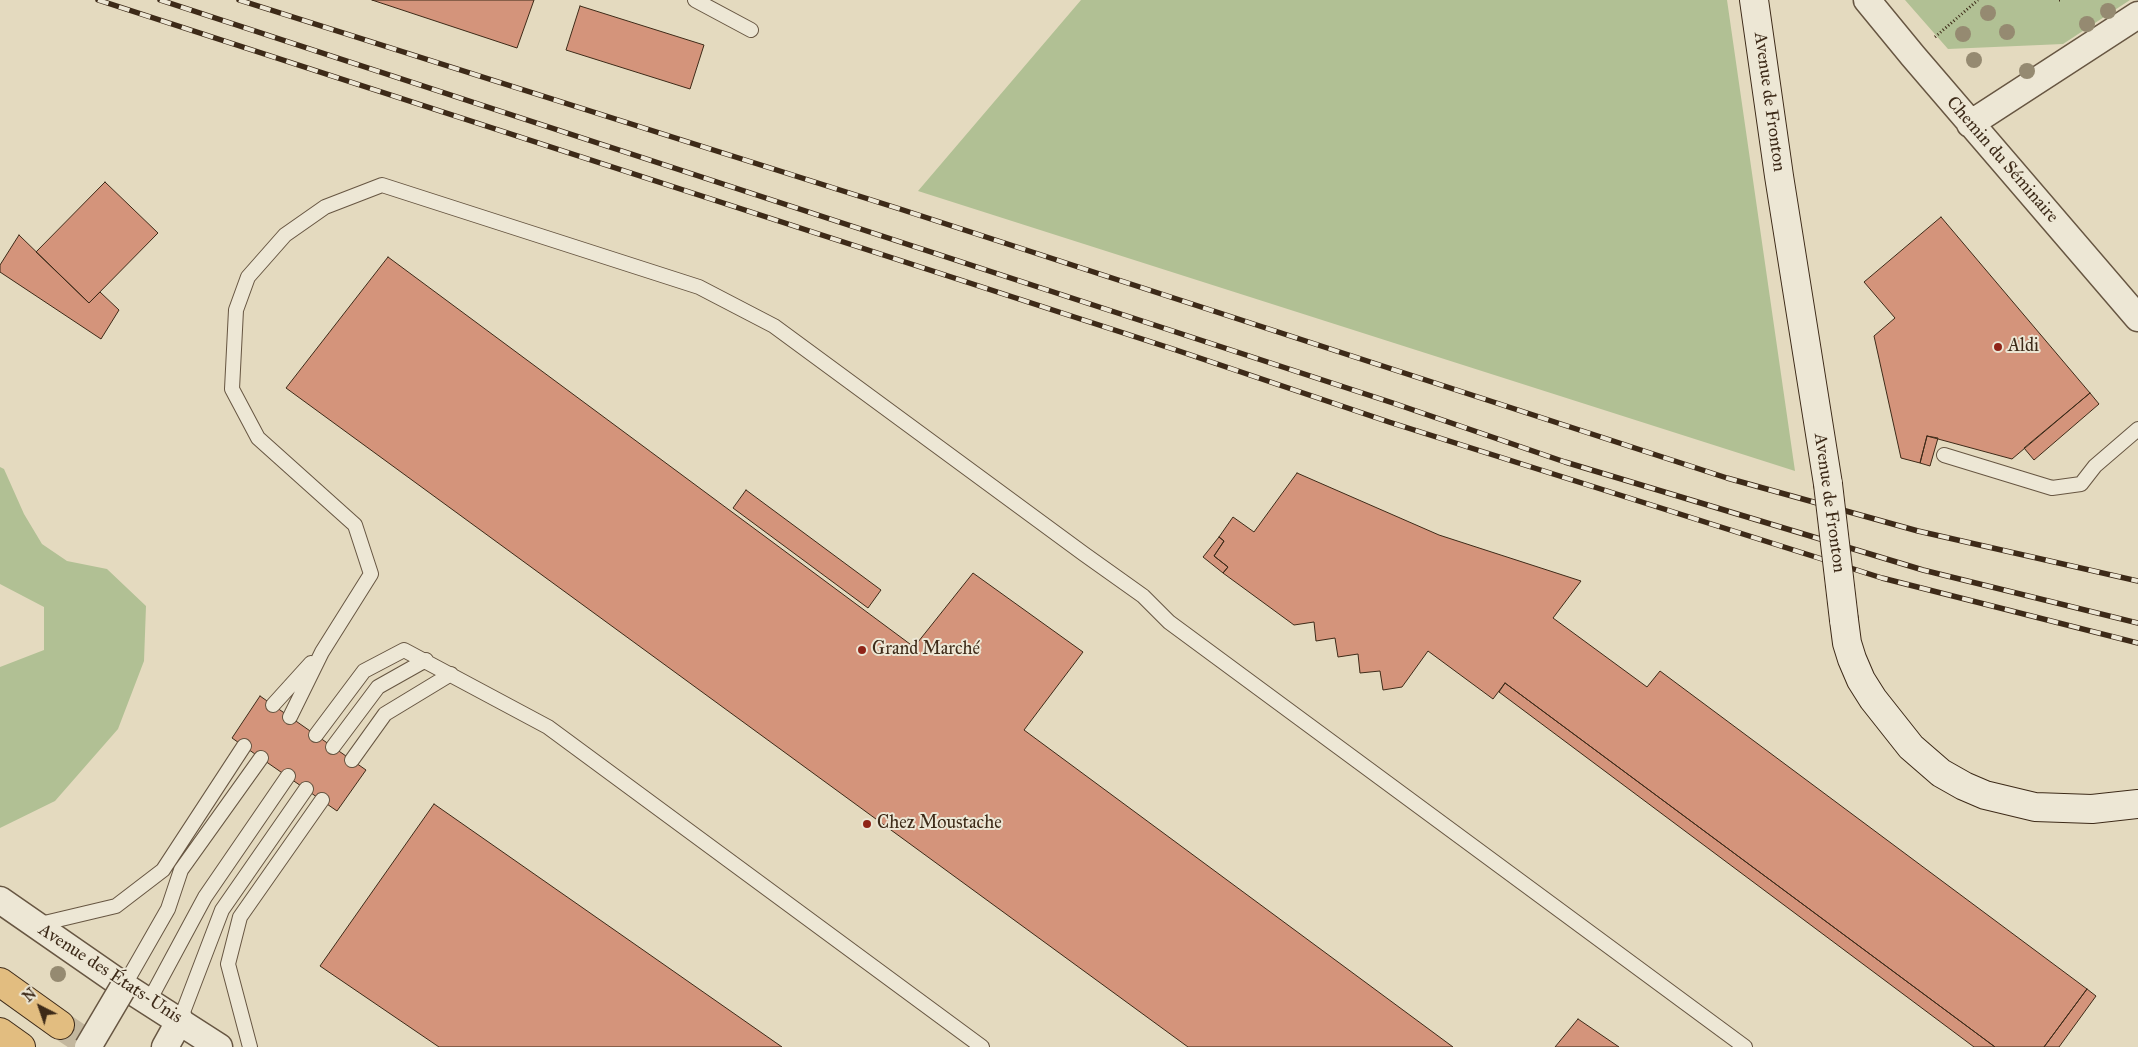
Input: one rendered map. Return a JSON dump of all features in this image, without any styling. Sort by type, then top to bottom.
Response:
[{"type":"main road","points":[[0,982],[60,1025]]},
{"type":"main road","points":[[0,1032],[21,1047]]},
{"type":"street","name":"Avenue de Fronton","points":[[1754,0],[1779,176],[1828,484],[1847,643],[1852,659],[1868,692],[1911,747],[1941,772],[1964,786],[1985,795],[2036,807],[2092,809],[2138,804]]},
{"type":"street","name":"Chemin du Séminaire","points":[[1867,0],[1970,124],[2138,318]]},
{"type":"street","points":[[1970,124],[2138,15]]},
{"type":"street","name":"Avenue des États-Unis","points":[[0,900],[124,986],[180,1020],[219,1047]]},
{"type":"street","points":[[88,1047],[124,986]]},
{"type":"street","points":[[165,1047],[180,1020]]},
{"type":"lane","points":[[695,0],[751,30]]},
{"type":"lane","points":[[290,717],[322,652],[371,574],[355,526],[258,438],[232,389],[236,310],[248,277],[285,235],[325,207],[382,185],[699,287],[774,326],[1143,596],[1169,622],[1745,1047]]},
{"type":"lane","points":[[1944,455],[2052,488],[2081,484],[2095,466],[2138,429]]},
{"type":"lane","points":[[316,735],[364,671],[404,650],[426,660],[548,727],[982,1047]]},
{"type":"lane","points":[[273,705],[322,652]]},
{"type":"lane","points":[[333,747],[378,688],[426,660]]},
{"type":"lane","points":[[352,760],[385,714],[451,674]]},
{"type":"lane","points":[[36,925],[116,906],[163,870],[244,746]]},
{"type":"lane","points":[[124,986],[168,909],[180,870],[261,758]]},
{"type":"lane","points":[[149,1001],[205,897],[288,776]]},
{"type":"lane","points":[[180,1020],[222,910],[306,788]]},
{"type":"lane","points":[[250,1047],[228,964],[240,917],[322,800]]},
{"type":"path","points":[[1913,56],[1978,0]]},
{"type":"green space","points":[[1081,0],[1727,0],[1795,471],[918,191]]},
{"type":"green space","points":[[1905,0],[2130,0],[2063,44],[1948,49]]},
{"type":"green space","points":[[0,467],[4,469],[24,514],[42,544],[67,561],[107,569],[146,606],[144,661],[118,729],[55,801],[0,828],[0,667],[44,650],[44,607],[0,584]]},
{"type":"building","points":[[372,0],[534,0],[517,48]]},
{"type":"building","points":[[580,6],[704,45],[690,89],[566,50]]},
{"type":"building","points":[[105,182],[158,233],[89,303],[36,252]]},
{"type":"building","points":[[1941,217],[2090,393],[2012,459],[1927,436],[1920,463],[1901,458],[1874,336],[1895,318],[1864,282]]},
{"type":"building","points":[[19,235],[89,303],[100,292],[119,310],[101,339],[0,272],[0,265]]},
{"type":"building","name":"Grand Marché","points":[[388,257],[914,647],[973,573],[1083,652],[1024,730],[1453,1047],[1188,1047],[286,388]]},
{"type":"building","points":[[2090,393],[2099,404],[2034,460],[2024,448]]},
{"type":"building","points":[[1927,436],[1938,438],[1930,466],[1920,463]]},
{"type":"building","points":[[1297,473],[1439,535],[1581,581],[1553,618],[1647,687],[1660,671],[2087,989],[2044,1047],[1995,1047],[1505,683],[1493,699],[1428,651],[1402,687],[1383,690],[1380,671],[1360,673],[1358,654],[1338,657],[1335,638],[1316,641],[1314,622],[1294,625],[1223,573],[1228,567],[1214,556],[1224,541],[1219,537],[1233,517],[1254,532]]},
{"type":"building","points":[[746,490],[881,590],[868,608],[733,508]]},
{"type":"building","points":[[1219,537],[1224,541],[1214,556],[1228,567],[1223,573],[1203,557]]},
{"type":"building","points":[[1505,683],[1995,1047],[1974,1047],[1499,692]]},
{"type":"building","points":[[260,696],[366,770],[337,811],[232,738]]},
{"type":"building","points":[[434,804],[782,1047],[439,1047],[320,966]]},
{"type":"building","points":[[2087,989],[2096,996],[2059,1047],[2044,1047]]},
{"type":"building","points":[[1578,1019],[1619,1047],[1555,1047]]},
{"type":"tunnel","points":[[60,1025],[93,1047]]},
{"type":"railway","points":[[98,0],[1176,350],[1389,422],[1882,578],[2138,643]]},
{"type":"railway","points":[[160,0],[1393,403],[1565,462],[1923,570],[2138,623]]},
{"type":"railway","points":[[239,0],[900,209],[1727,478],[1918,531],[2138,581]]},
{"type":"place","name":"Aldi","points":[[1998,347]]},
{"type":"place","name":"Grand Marché","points":[[862,650]]},
{"type":"place","name":"Chez Moustache","points":[[867,824]]}]
